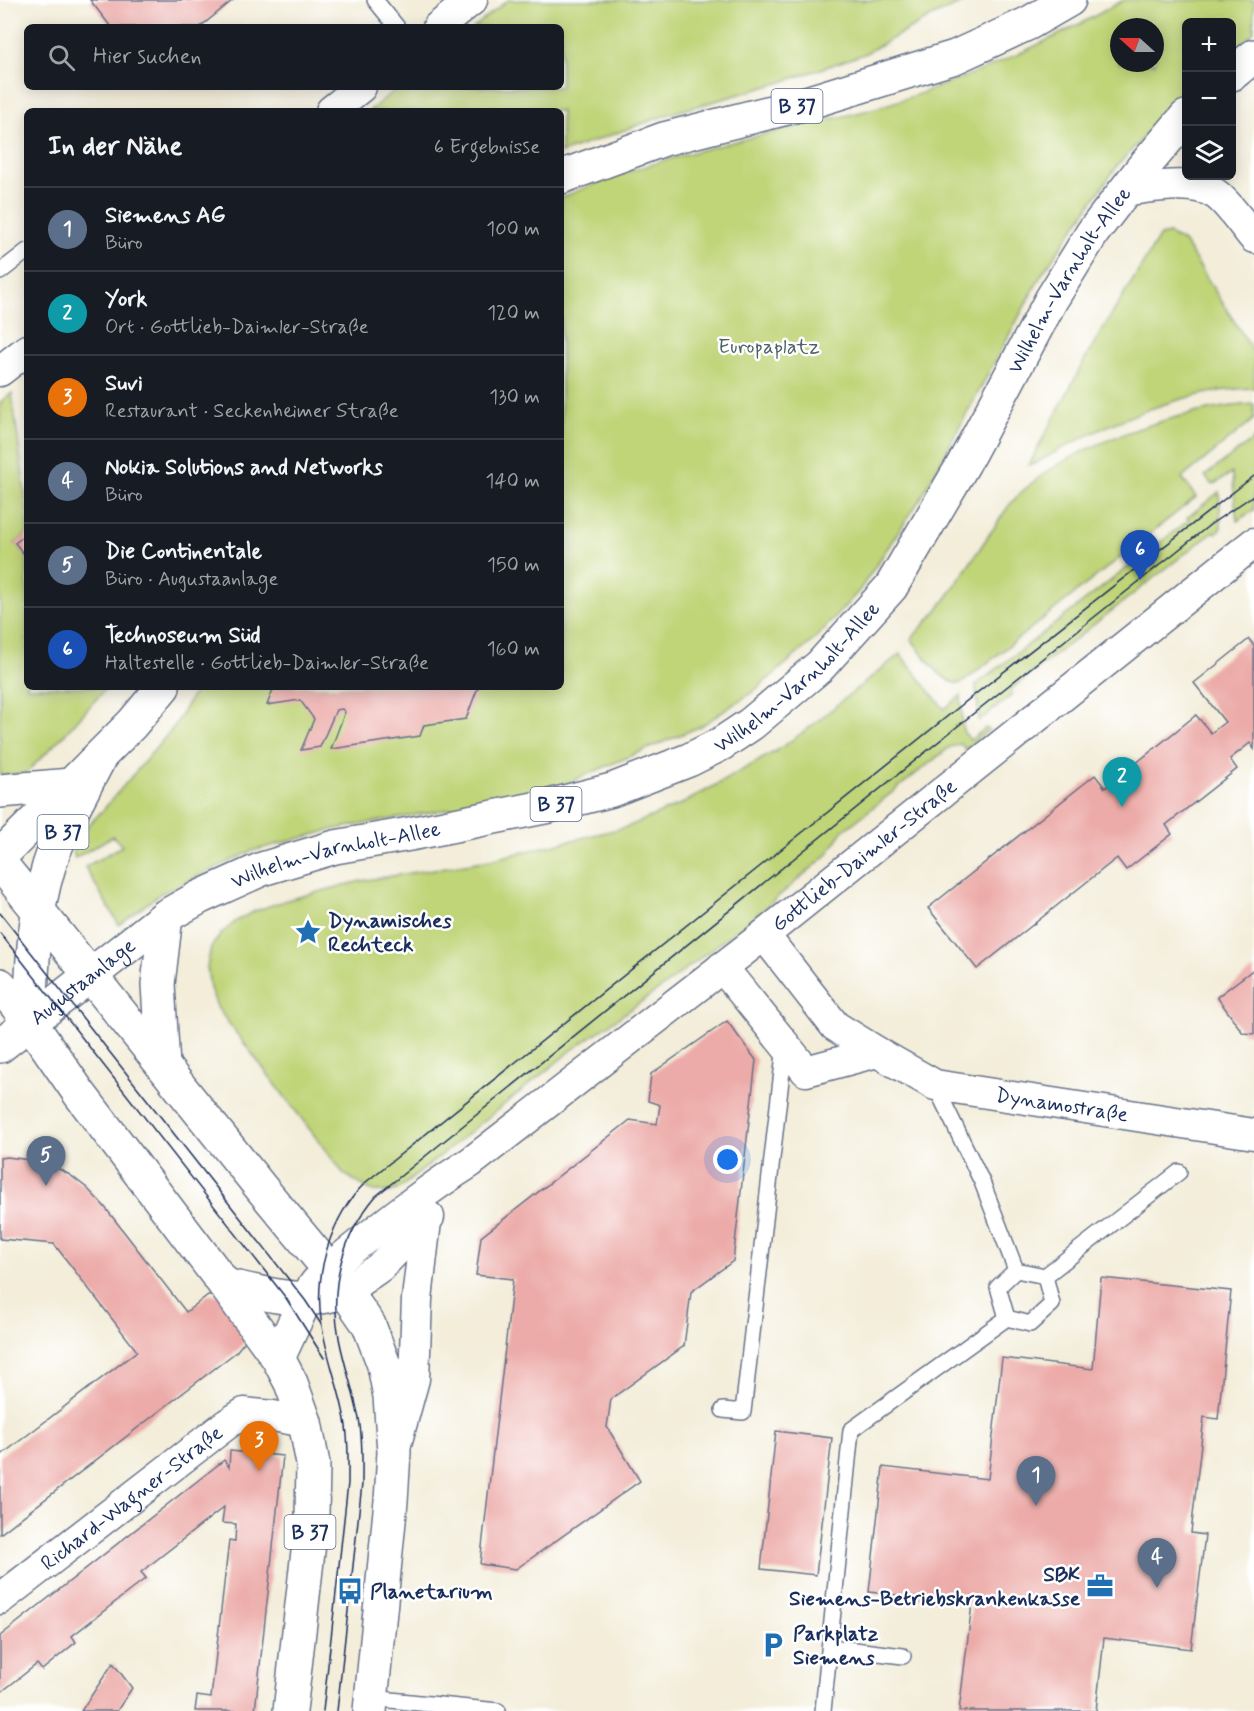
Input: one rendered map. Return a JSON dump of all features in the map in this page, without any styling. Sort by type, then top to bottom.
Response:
[{"type":"main road","name":"B 37","points":[[564,176],[664,139],[803,104],[955,57],[1029,23],[1069,0]]},
{"type":"main road","points":[[1234,72],[1254,56]]},
{"type":"main road","name":"Wilhelm-Varnholt-Allee","points":[[166,916],[200,897],[262,869],[335,847],[549,806],[612,790],[689,760],[721,744],[752,724],[820,666],[891,587],[964,463],[1051,300],[1093,232],[1182,122]]},
{"type":"main road","name":"B 37","points":[[0,856],[132,724],[160,690]]},
{"type":"main road","name":"B 37","points":[[30,1022],[33,954],[38,912],[55,851],[100,756]]},
{"type":"main road","points":[[0,791],[71,785]]},
{"type":"main road","points":[[0,863],[338,1280],[369,1325],[384,1365],[390,1396],[394,1452],[371,1704]]},
{"type":"main road","points":[[163,1066],[158,984],[166,916]]},
{"type":"main road","name":"Augustaanlage","points":[[0,1046],[166,916]]},
{"type":"main road","name":"B 37","points":[[0,984],[30,1022],[79,1093],[225,1285],[278,1358],[291,1383],[305,1422],[313,1464],[312,1516],[290,1711]]},
{"type":"main road","points":[[225,1285],[305,1300],[336,1295],[338,1280]]},
{"type":"main road","points":[[278,1358],[305,1300]]},
{"type":"street","points":[[442,24],[472,0]]},
{"type":"street","points":[[335,108],[357,90]]},
{"type":"street","points":[[1124,191],[1171,186],[1217,185],[1254,238]]},
{"type":"street","points":[[0,371],[24,352]]},
{"type":"street","name":"Gottlieb-Daimler-Straße","points":[[338,1280],[440,1182],[471,1162],[764,935],[1254,543]]},
{"type":"street","name":"Dynamostraße","points":[[764,935],[836,1026],[935,1085],[1254,1134]]},
{"type":"street","points":[[722,967],[806,1071],[877,1052]]},
{"type":"street","points":[[828,1065],[835,1059],[836,1026]]},
{"type":"street","name":"Gottlieb-Daimler-Straße","points":[[338,1280],[380,1268],[426,1221],[471,1162]]},
{"type":"street","points":[[394,1452],[414,1379],[417,1299],[426,1221]]},
{"type":"street","name":"Richard-Wagner-Straße","points":[[0,1599],[244,1413],[305,1422]]},
{"type":"lane","points":[[375,0],[395,24]]},
{"type":"lane","points":[[0,272],[24,253]]},
{"type":"lane","points":[[723,1410],[743,1412],[785,1046]]},
{"type":"lane","points":[[935,1085],[982,1182],[1016,1270]]},
{"type":"lane","points":[[1016,1270],[1045,1276],[1179,1172]]},
{"type":"lane","points":[[1007,1318],[998,1287],[1016,1270]]},
{"type":"lane","points":[[1007,1318],[1030,1324],[1052,1304],[1045,1276]]},
{"type":"lane","points":[[823,1711],[851,1430],[1007,1318]]},
{"type":"lane","points":[[830,1647],[903,1656]]},
{"type":"lane","points":[[371,1704],[498,1711]]},
{"type":"green space","points":[[508,0],[968,0],[933,16],[864,54],[779,83],[669,114],[564,152],[564,108],[373,108],[395,90],[564,90],[564,24],[478,24]]},
{"type":"green space","name":"Europaplatz","points":[[1124,0],[1254,0],[1254,32],[1236,48],[1236,18],[1182,18],[1182,95],[1117,166],[1042,274],[921,498],[859,591],[815,639],[754,691],[701,726],[546,792],[335,829],[252,851],[160,894],[119,925],[85,867],[122,846],[113,836],[75,858],[71,843],[103,810],[174,727],[195,690],[564,690],[564,197],[619,175],[678,156],[879,107],[943,86],[1004,60]]},
{"type":"green space","points":[[1169,234],[1185,243],[1254,353],[1254,388],[1225,390],[1168,403],[1112,424],[1029,465],[1090,350],[1160,236]]},
{"type":"green space","points":[[12,393],[24,485],[24,536],[15,543],[24,554],[24,690],[104,690],[26,773],[0,776],[0,402]]},
{"type":"green space","points":[[1254,404],[1254,419],[1182,478],[1196,497],[962,683],[955,683],[941,675],[911,639],[943,603],[1012,502],[1033,482],[1060,464],[1091,448],[1158,422],[1225,407]]},
{"type":"green space","points":[[1254,439],[1254,510],[1237,521],[1232,473],[1212,485],[1205,476]]},
{"type":"green space","points":[[1219,492],[1221,528],[1216,533],[1214,531],[1010,690],[1013,694],[979,721],[976,685],[1189,520],[1187,518]]},
{"type":"green space","points":[[900,654],[944,709],[961,696],[963,731],[970,740],[986,728],[989,730],[965,749],[961,744],[950,747],[843,831],[827,855],[760,912],[664,986],[572,1050],[400,1188],[377,1192],[343,1173],[218,1009],[210,988],[207,967],[211,947],[236,921],[255,911],[287,900],[361,881],[490,860],[627,827],[684,803],[776,751],[805,731]]},
{"type":"building","points":[[90,0],[233,0],[204,24],[109,24]]},
{"type":"building","points":[[24,536],[24,554],[15,543]]},
{"type":"building","points":[[1249,639],[1254,646],[1254,749],[1250,743],[1230,759],[1237,769],[1166,825],[1172,834],[1126,870],[1117,858],[977,969],[928,908],[1095,775],[1105,788],[1196,715],[1211,733],[1225,722],[1194,683]]},
{"type":"building","points":[[273,690],[477,690],[466,719],[424,725],[420,736],[331,749],[345,712],[342,709],[336,710],[320,747],[301,750],[314,719],[300,700],[267,705]]},
{"type":"building","points":[[1254,969],[1254,1034],[1243,1033],[1217,997]]},
{"type":"building","points":[[727,1021],[756,1060],[733,1261],[691,1292],[684,1346],[611,1399],[607,1427],[640,1481],[516,1569],[480,1564],[513,1279],[476,1275],[481,1237],[630,1120],[657,1124],[660,1105],[648,1101],[651,1074]]},
{"type":"building","points":[[0,1158],[38,1161],[55,1167],[87,1188],[104,1206],[186,1312],[208,1295],[220,1295],[248,1329],[245,1341],[236,1352],[0,1534],[0,1456],[137,1351],[54,1244],[0,1239]]},
{"type":"building","points":[[1101,1278],[1231,1291],[1218,1419],[1204,1417],[1191,1533],[1205,1535],[1191,1649],[1104,1638],[1096,1711],[959,1711],[972,1604],[869,1592],[883,1467],[988,1479],[1002,1358],[1093,1369]]},
{"type":"building","points":[[776,1431],[832,1438],[816,1575],[761,1569]]},
{"type":"building","points":[[230,1451],[283,1456],[255,1711],[195,1711],[197,1696],[211,1698],[229,1540],[235,1541],[236,1524],[222,1523],[224,1507],[141,1572],[146,1578],[72,1636],[76,1642],[42,1670],[37,1664],[0,1693],[0,1636],[224,1460],[229,1467]]},
{"type":"building","points":[[113,1663],[132,1688],[117,1711],[81,1711]]},
{"type":"tram line","points":[[323,1711],[348,1483],[348,1456],[345,1419],[322,1326],[320,1287],[327,1248],[353,1196],[366,1182],[969,699],[1254,476]]},
{"type":"tram line","points":[[337,1711],[362,1484],[359,1419],[336,1319],[337,1281],[347,1245],[364,1211],[376,1196],[969,717],[1211,524],[1254,495]]},
{"type":"tram line","points":[[0,913],[305,1300],[321,1324]]},
{"type":"tram line","points":[[0,933],[286,1298],[324,1358]]},
{"type":"place","name":"Technoseum Süd","points":[[1140,580]]},
{"type":"place","name":"York","points":[[1122,807]]},
{"type":"place","name":"Dynamisches Rechteck","points":[[308,932]]},
{"type":"place","name":"Die Continentale","points":[[46,1186]]},
{"type":"place","name":"Suvi","points":[[259,1471]]},
{"type":"place","name":"Siemens AG","points":[[1036,1506]]},
{"type":"place","name":"SBK Siemens-Betriebskrankenkasse","points":[[1100,1586]]},
{"type":"place","name":"Nokia Solutions and Networks","points":[[1157,1588]]},
{"type":"place","name":"Planetarium","points":[[350,1591]]},
{"type":"place","name":"Parkplatz Siemens","points":[[773,1645]]}]
